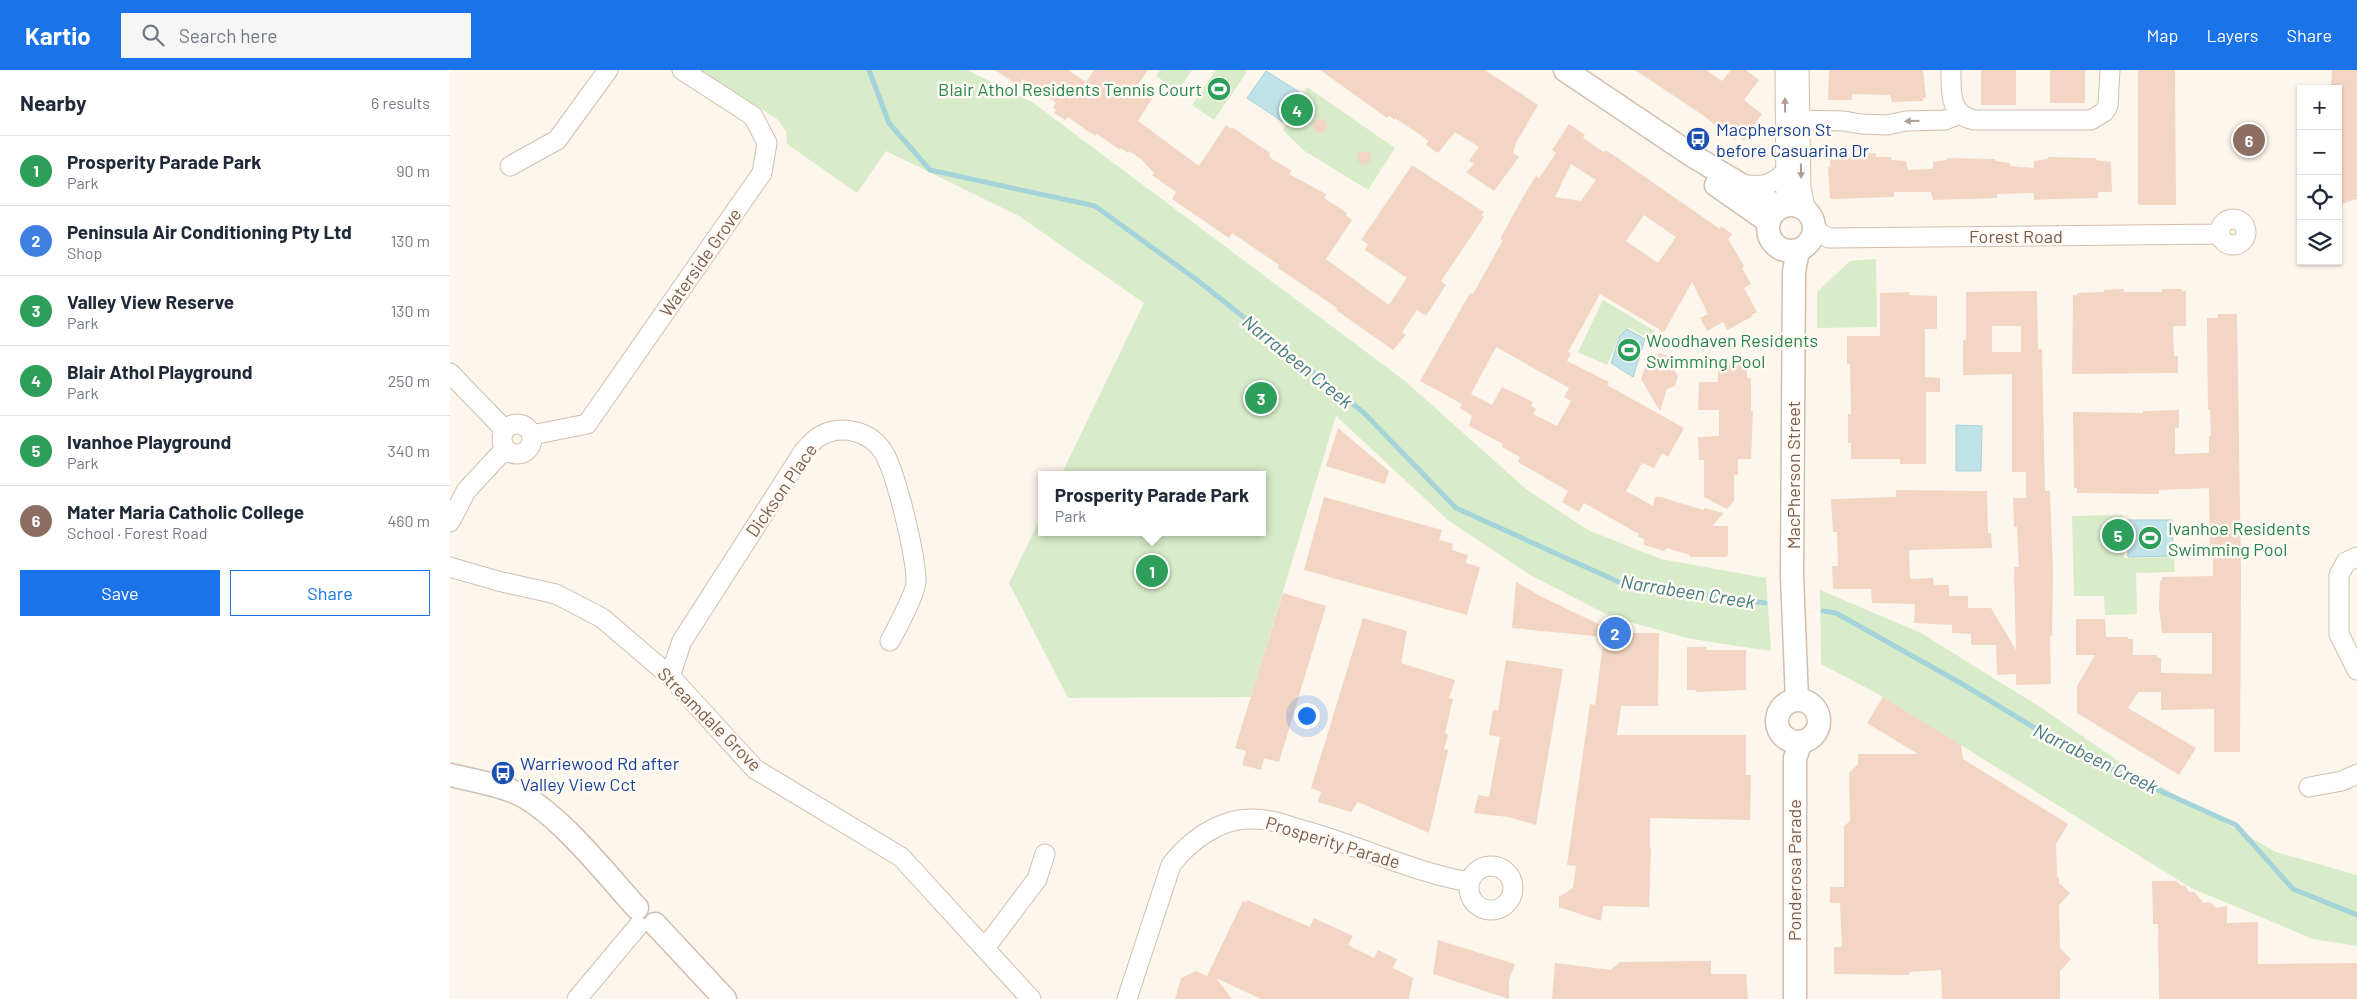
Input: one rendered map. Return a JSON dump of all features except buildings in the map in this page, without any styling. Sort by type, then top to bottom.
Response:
[{"type":"street","points":[[510,166],[557,140],[608,70]]},
{"type":"street","name":"Waterside Grove","points":[[532,435],[587,424],[762,173],[767,143],[753,116],[682,70]]},
{"type":"street","points":[[1565,70],[1693,156],[1791,215],[1809,242],[1798,250],[1784,250],[1772,242],[1768,229],[1791,215],[1801,188],[1799,120],[1784,72]]},
{"type":"street","points":[[1951,70],[1951,100],[1964,118],[1974,120],[2092,120],[2104,112],[2108,106],[2110,70]]},
{"type":"street","points":[[1784,72],[1785,172],[1791,215]]},
{"type":"street","points":[[1799,120],[1844,121],[1860,124],[1887,125],[1906,120],[1945,120],[1960,114]]},
{"type":"street","points":[[1693,156],[1706,177],[1791,215]]},
{"type":"street","points":[[1742,184],[1759,186],[1770,184],[1785,172]]},
{"type":"street","name":"Forest Road","points":[[1791,215],[1829,238],[2220,234]]},
{"type":"street","name":"MacPherson Street","points":[[1797,700],[1792,576],[1794,272],[1798,250]]},
{"type":"street","points":[[450,373],[504,429]]},
{"type":"street","points":[[512,424],[521,424],[529,428],[532,435],[532,443],[526,452],[517,454],[505,449],[502,442],[504,429],[512,424]]},
{"type":"street","name":"Dickson Place","points":[[670,676],[682,641],[804,451],[820,436],[841,430],[852,430],[870,438],[884,453],[904,516],[916,584],[890,641]]},
{"type":"street","points":[[450,522],[466,491],[505,449]]},
{"type":"street","points":[[2357,558],[2346,562],[2339,575],[2339,634],[2357,670]]},
{"type":"street","name":"Streamdale Grove","points":[[450,567],[498,581],[556,594],[602,618],[670,676],[755,769],[901,857],[1031,999]]},
{"type":"street","points":[[1797,700],[1784,705],[1777,716],[1777,723],[1782,735],[1788,739],[1801,742]]},
{"type":"street","name":"Ponderosa Parade","points":[[1794,999],[1794,758],[1801,742],[1813,736],[1818,724],[1818,716],[1810,705],[1797,700]]},
{"type":"street","points":[[2309,787],[2342,781],[2357,774]]},
{"type":"street","points":[[450,775],[505,789],[532,803],[577,842],[643,919],[725,999]]},
{"type":"street","name":"Prosperity Parade","points":[[1127,999],[1172,865],[1184,848],[1197,838],[1230,822],[1250,818],[1270,821],[1314,833],[1444,877],[1469,882]]},
{"type":"street","points":[[985,948],[1037,879],[1045,854]]},
{"type":"street","points":[[577,999],[643,919]]},
{"type":"green space","points":[[699,70],[967,70],[1032,102],[1405,381],[1526,489],[1588,530],[1661,559],[1766,578],[1771,651],[1691,639],[1612,617],[1530,575],[1449,521],[1336,416],[1251,697],[1068,698],[1009,583],[1038,523],[1038,536],[1266,536],[1266,471],[1063,471],[1144,303],[1019,216],[886,151],[857,193],[787,144],[786,131],[777,119]]},
{"type":"green space","points":[[1160,70],[1192,70],[1178,91],[1156,76]]},
{"type":"green space","name":"Blair Athol Residents Tennis Court","points":[[1216,70],[1244,70],[1247,72],[1214,120],[1192,105]]},
{"type":"green space","points":[[1307,87],[1395,148],[1368,190],[1303,150],[1283,130]]},
{"type":"green space","points":[[1876,259],[1877,327],[1817,328],[1817,292],[1850,261]]},
{"type":"green space","points":[[1603,300],[1655,331],[1647,338],[1628,327],[1620,336],[1607,365],[1578,352]]},
{"type":"green space","points":[[2123,515],[2124,558],[2174,557],[2175,572],[2136,573],[2137,614],[2105,615],[2104,596],[2074,596],[2072,516]]},
{"type":"green space","points":[[1820,590],[1921,633],[2040,707],[2130,769],[2276,852],[2357,875],[2357,946],[2313,939],[2191,888],[1880,695],[1821,664]]},
{"type":"water","points":[[1266,71],[1301,93],[1283,122],[1247,98]]},
{"type":"water","name":"Woodhaven Residents Swimming Pool","points":[[1627,329],[1645,339],[1633,377],[1611,363],[1620,336]]},
{"type":"water","points":[[1956,425],[1982,426],[1981,471],[1956,471]]},
{"type":"water","name":"Ivanhoe Residents Swimming Pool","points":[[2127,520],[2172,520],[2173,556],[2128,557]]},
{"type":"waterway","name":"Narrabeen Creek","points":[[869,70],[889,123],[930,170],[1095,206],[1197,280],[1363,412],[1456,508],[1621,583],[1765,603]]},
{"type":"waterway","name":"Narrabeen Creek","points":[[1823,611],[1836,613],[1964,685],[2076,753],[2236,825],[2293,889],[2357,915]]},
{"type":"place","name":"Blair Athol Residents Tennis Court","points":[[1219,89]]},
{"type":"place","name":"Blair Athol Playground","points":[[1297,110]]},
{"type":"place","name":"Macpherson St before Casuarina Dr","points":[[1698,139]]},
{"type":"place","name":"Mater Maria Catholic College","points":[[2249,140]]},
{"type":"place","name":"Woodhaven Residents Swimming Pool","points":[[1629,350]]},
{"type":"place","name":"Valley View Reserve","points":[[1261,398]]},
{"type":"place","name":"Ivanhoe Playground","points":[[2118,535]]},
{"type":"place","name":"Ivanhoe Residents Swimming Pool","points":[[2150,538]]},
{"type":"place","name":"Prosperity Parade Park","points":[[1152,571]]},
{"type":"place","name":"Peninsula Air Conditioning Pty Ltd","points":[[1615,633]]},
{"type":"place","name":"Warriewood Rd after Valley View Cct","points":[[503,773]]}]
